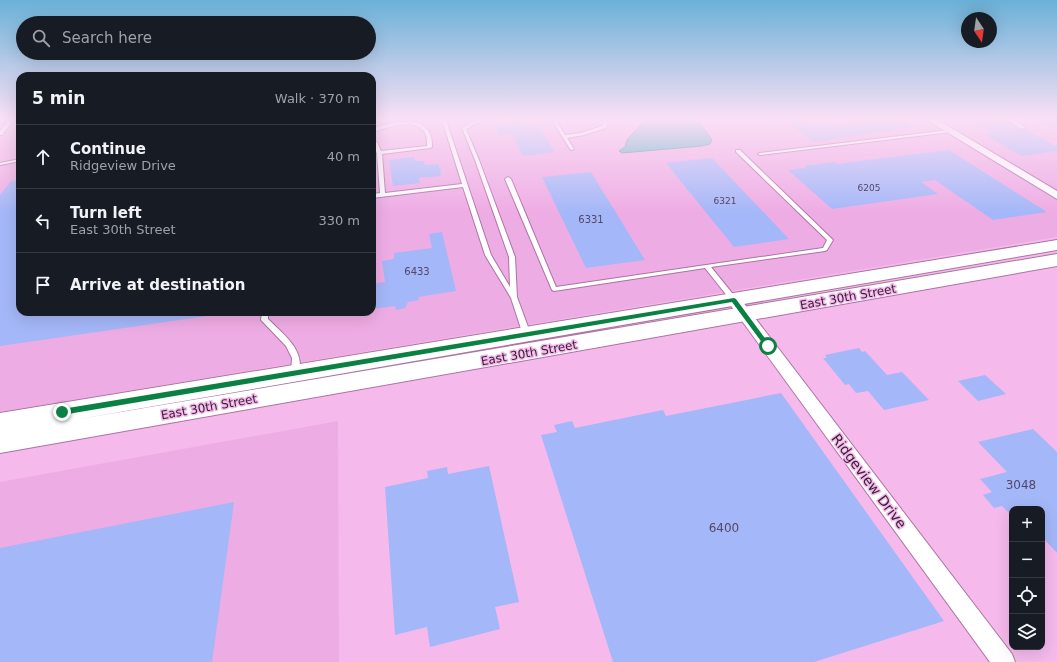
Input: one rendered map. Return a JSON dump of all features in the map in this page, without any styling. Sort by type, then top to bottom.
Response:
[{"type":"main road","name":"East 30th Street","points":[[0,423],[294,384],[739,307],[1057,245]]},
{"type":"main road","name":"East 30th Street","points":[[0,443],[294,384],[527,335],[739,307],[1057,260]]},
{"type":"street","points":[[982,151],[1057,196]]},
{"type":"street","name":"Ridgeview Drive","points":[[739,307],[1004,662]]},
{"type":"lane","points":[[383,195],[379,153],[397,151]]},
{"type":"lane","points":[[454,151],[488,255],[514,298],[527,335]]},
{"type":"lane","points":[[473,151],[512,257],[514,298]]},
{"type":"lane","points":[[508,179],[554,289],[825,249],[830,240],[739,151]]},
{"type":"lane","points":[[760,154],[786,151]]},
{"type":"lane","points":[[0,164],[16,161]]},
{"type":"lane","points":[[376,196],[465,185]]},
{"type":"lane","points":[[708,266],[739,307]]},
{"type":"lane","points":[[264,316],[264,320],[289,344],[296,358],[294,384]]},
{"type":"shaded area","points":[[0,151],[16,151],[16,316],[376,316],[376,151],[1057,151],[1057,237],[0,412]]},
{"type":"shaded area","points":[[619,151],[646,151],[622,153]]},
{"type":"shaded area","points":[[338,421],[339,662],[0,662],[0,482]]},
{"type":"building","points":[[520,151],[554,152],[523,156]]},
{"type":"building","points":[[950,151],[1047,212],[993,220],[935,180],[921,182],[938,194],[832,209],[788,170],[834,162],[837,164]]},
{"type":"building","points":[[1013,151],[1057,151],[1057,151],[1022,156]]},
{"type":"building","points":[[414,157],[415,161],[424,161],[425,165],[438,164],[442,170],[440,171],[441,176],[419,178],[420,183],[393,186],[389,160]]},
{"type":"building","points":[[712,158],[789,239],[734,247],[666,163]]},
{"type":"building","points":[[591,172],[645,260],[586,268],[542,177]]},
{"type":"building","points":[[16,180],[16,316],[207,316],[0,346],[0,195],[11,181]]},
{"type":"building","points":[[442,232],[456,291],[418,297],[419,300],[408,302],[405,308],[396,310],[395,306],[376,308],[376,283],[385,282],[382,261],[394,259],[394,253],[432,248],[429,234]]},
{"type":"building","points":[[859,348],[862,352],[865,351],[887,375],[902,372],[929,400],[884,410],[868,391],[856,393],[849,384],[845,385],[823,358],[827,358],[825,355]]},
{"type":"building","points":[[985,375],[1006,394],[978,401],[958,381]]},
{"type":"building","points":[[781,393],[944,621],[814,662],[613,662],[541,435],[557,432],[554,425],[572,421],[575,428],[663,410],[666,416]]},
{"type":"building","points":[[1033,429],[1057,452],[1057,553],[1045,540],[1045,506],[1009,506],[1009,513],[1002,506],[994,508],[983,495],[992,492],[980,479],[1007,472],[978,442]]},
{"type":"building","points":[[489,466],[519,602],[495,607],[500,629],[430,647],[427,627],[395,635],[385,487],[428,478],[427,471],[447,467],[448,474]]},
{"type":"building","points":[[234,502],[212,662],[0,662],[0,548]]},
{"type":"route","points":[[62,412],[734,300],[768,346]]}]
